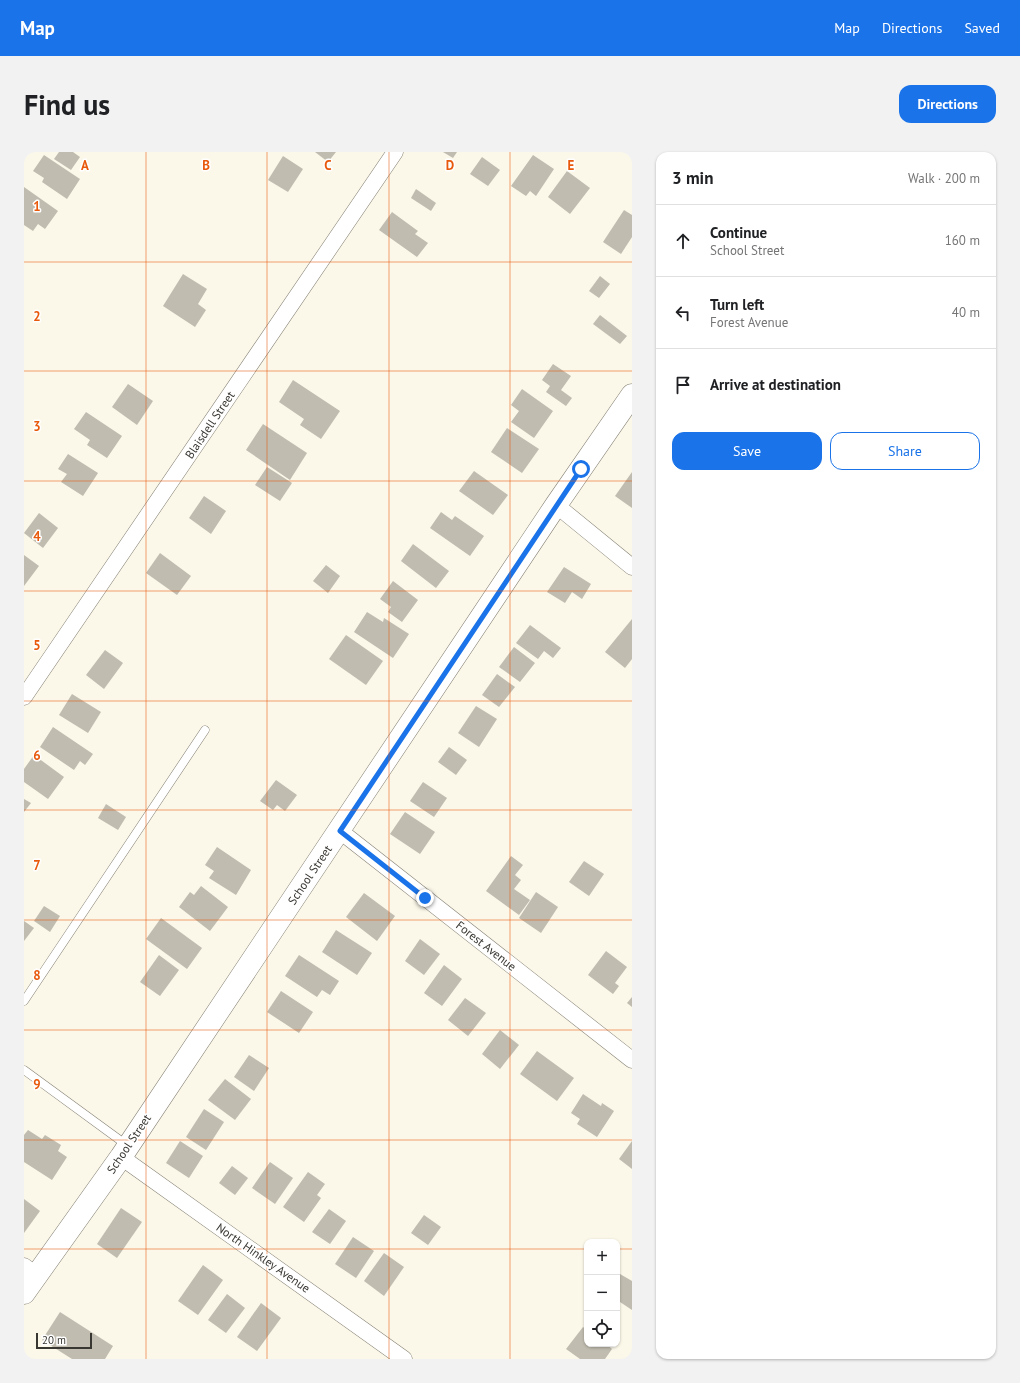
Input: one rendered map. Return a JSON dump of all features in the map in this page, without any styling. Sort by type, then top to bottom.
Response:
[{"type":"main road","name":"School Street","points":[[24,1293],[30,1271],[125,1152],[556,505],[632,395]]},
{"type":"street","name":"Blaisdell Street","points":[[24,697],[395,152]]},
{"type":"street","points":[[556,505],[632,567]]},
{"type":"street","name":"Forest Avenue","points":[[340,831],[632,1060]]},
{"type":"street","name":"North Hinkley Avenue","points":[[125,1152],[404,1359]]},
{"type":"lane","points":[[24,1001],[205,730]]},
{"type":"lane","points":[[24,1070],[125,1152]]},
{"type":"building","points":[[59,152],[73,152],[80,157],[71,170],[54,159]]},
{"type":"building","points":[[315,152],[336,152],[328,162]]},
{"type":"building","points":[[443,152],[457,152],[453,158]]},
{"type":"building","points":[[44,155],[80,179],[67,199],[42,182],[44,178],[33,171]]},
{"type":"building","points":[[533,155],[554,169],[536,196],[530,191],[526,196],[511,186]]},
{"type":"building","points":[[283,156],[303,169],[288,192],[268,180]]},
{"type":"building","points":[[482,157],[500,170],[488,186],[470,174]]},
{"type":"building","points":[[567,171],[590,188],[570,214],[548,197]]},
{"type":"building","points":[[24,187],[58,211],[45,229],[38,224],[33,231],[24,225]]},
{"type":"building","points":[[416,189],[436,203],[431,211],[411,198]]},
{"type":"building","points":[[624,210],[632,215],[632,237],[621,254],[603,242]]},
{"type":"building","points":[[392,212],[418,231],[415,234],[428,243],[417,257],[379,230]]},
{"type":"building","points":[[183,274],[207,289],[198,304],[206,310],[195,327],[163,306]]},
{"type":"building","points":[[600,276],[610,284],[599,298],[589,291]]},
{"type":"building","points":[[600,315],[627,336],[620,344],[593,324]]},
{"type":"building","points":[[553,364],[571,376],[561,390],[572,398],[566,406],[546,392],[550,386],[542,380]]},
{"type":"building","points":[[293,380],[340,411],[321,439],[300,425],[304,419],[279,402]]},
{"type":"building","points":[[128,384],[153,401],[137,425],[112,407]]},
{"type":"building","points":[[522,389],[553,411],[534,438],[511,422],[519,411],[511,405]]},
{"type":"building","points":[[86,412],[122,436],[107,458],[87,445],[90,440],[74,429]]},
{"type":"building","points":[[263,424],[307,453],[290,480],[246,450]]},
{"type":"building","points":[[507,428],[539,449],[522,473],[491,452]]},
{"type":"building","points":[[68,454],[98,473],[83,496],[61,482],[67,474],[58,469]]},
{"type":"building","points":[[267,467],[292,483],[280,501],[255,485]]},
{"type":"building","points":[[474,471],[508,495],[493,515],[459,491]]},
{"type":"building","points":[[632,472],[632,508],[615,496]]},
{"type":"building","points":[[204,496],[226,511],[211,534],[189,518]]},
{"type":"building","points":[[441,512],[452,520],[455,516],[484,536],[470,556],[430,528]]},
{"type":"building","points":[[39,513],[58,528],[43,548],[24,533]]},
{"type":"building","points":[[413,544],[449,571],[436,588],[401,561]]},
{"type":"building","points":[[160,553],[191,576],[177,595],[146,573]]},
{"type":"building","points":[[24,555],[39,566],[24,586]]},
{"type":"building","points":[[326,565],[340,576],[328,593],[313,581]]},
{"type":"building","points":[[564,567],[591,584],[582,599],[572,592],[565,603],[547,592]]},
{"type":"building","points":[[393,581],[418,600],[402,622],[388,612],[391,607],[380,599]]},
{"type":"building","points":[[367,612],[383,622],[384,618],[409,634],[393,658],[354,632]]},
{"type":"building","points":[[632,619],[632,659],[625,668],[605,652]]},
{"type":"building","points":[[530,625],[561,648],[553,658],[544,651],[538,659],[516,643]]},
{"type":"building","points":[[346,635],[383,661],[366,685],[329,659]]},
{"type":"building","points":[[514,647],[535,663],[520,682],[499,667]]},
{"type":"building","points":[[105,650],[123,663],[104,689],[86,675]]},
{"type":"building","points":[[497,674],[515,687],[499,707],[482,695]]},
{"type":"building","points":[[72,694],[101,712],[88,733],[59,715]]},
{"type":"building","points":[[476,706],[497,719],[479,747],[458,733]]},
{"type":"building","points":[[53,727],[93,754],[85,765],[80,761],[74,770],[40,747]]},
{"type":"building","points":[[449,747],[467,760],[456,775],[438,762]]},
{"type":"building","points":[[34,755],[64,777],[48,799],[24,782],[24,769]]},
{"type":"building","points":[[276,780],[297,795],[285,811],[277,805],[273,810],[260,801]]},
{"type":"building","points":[[423,782],[447,798],[434,817],[410,801]]},
{"type":"building","points":[[24,799],[31,803],[24,812]]},
{"type":"building","points":[[106,804],[126,817],[118,830],[98,818]]},
{"type":"building","points":[[405,812],[435,832],[420,854],[390,834]]},
{"type":"building","points":[[217,847],[251,870],[236,895],[209,878],[214,871],[205,865]]},
{"type":"building","points":[[511,856],[523,865],[515,875],[521,880],[514,889],[530,900],[519,915],[486,891]]},
{"type":"building","points":[[584,861],[604,874],[589,896],[569,882]]},
{"type":"building","points":[[201,886],[228,907],[210,931],[179,907],[190,892],[194,895]]},
{"type":"building","points":[[536,892],[558,907],[541,933],[519,918]]},
{"type":"building","points":[[364,893],[395,916],[377,941],[346,917]]},
{"type":"building","points":[[44,906],[60,916],[50,932],[34,921]]},
{"type":"building","points":[[161,918],[202,948],[187,969],[146,939]]},
{"type":"building","points":[[24,921],[34,928],[24,941]]},
{"type":"building","points":[[336,930],[372,953],[357,975],[322,952]]},
{"type":"building","points":[[420,939],[440,954],[424,975],[405,961]]},
{"type":"building","points":[[606,951],[627,967],[615,983],[619,986],[613,994],[588,975]]},
{"type":"building","points":[[159,955],[179,970],[160,996],[140,982]]},
{"type":"building","points":[[299,955],[339,981],[330,995],[322,990],[317,997],[285,976]]},
{"type":"building","points":[[444,965],[462,979],[442,1006],[424,993]]},
{"type":"building","points":[[281,991],[313,1012],[299,1033],[267,1012]]},
{"type":"building","points":[[632,997],[632,1007],[627,1003]]},
{"type":"building","points":[[465,998],[486,1013],[468,1036],[448,1020]]},
{"type":"building","points":[[500,1030],[519,1045],[500,1069],[482,1054]]},
{"type":"building","points":[[537,1051],[574,1078],[557,1101],[520,1074]]},
{"type":"building","points":[[249,1055],[269,1068],[254,1091],[234,1077]]},
{"type":"building","points":[[225,1079],[251,1099],[235,1120],[208,1100]]},
{"type":"building","points":[[583,1094],[601,1106],[602,1103],[614,1111],[597,1137],[577,1124],[580,1119],[571,1113]]},
{"type":"building","points":[[204,1109],[224,1122],[206,1150],[186,1137]]},
{"type":"building","points":[[28,1130],[42,1139],[45,1135],[61,1145],[58,1151],[67,1157],[52,1180],[24,1162],[24,1135]]},
{"type":"building","points":[[180,1141],[203,1156],[189,1178],[166,1163]]},
{"type":"building","points":[[632,1141],[632,1169],[619,1159]]},
{"type":"building","points":[[270,1162],[293,1178],[275,1204],[252,1188]]},
{"type":"building","points":[[232,1166],[248,1178],[235,1195],[219,1183]]},
{"type":"building","points":[[308,1172],[325,1184],[317,1195],[321,1198],[304,1222],[283,1207]]},
{"type":"building","points":[[24,1199],[40,1211],[24,1233]]},
{"type":"building","points":[[121,1208],[142,1222],[117,1258],[97,1244]]},
{"type":"building","points":[[329,1209],[346,1221],[330,1244],[312,1232]]},
{"type":"building","points":[[424,1215],[441,1227],[428,1245],[411,1233]]},
{"type":"building","points":[[353,1237],[374,1251],[356,1278],[335,1264]]},
{"type":"building","points":[[384,1253],[404,1267],[384,1296],[364,1281]]},
{"type":"building","points":[[203,1265],[223,1280],[198,1315],[178,1301]]},
{"type":"building","points":[[620,1274],[632,1281],[632,1310],[620,1302]]},
{"type":"building","points":[[227,1294],[245,1308],[226,1333],[208,1320]]},
{"type":"building","points":[[261,1303],[281,1318],[257,1351],[237,1337]]},
{"type":"building","points":[[60,1312],[113,1346],[105,1359],[72,1359],[42,1340]]},
{"type":"building","points":[[583,1327],[584,1347],[610,1347],[612,1349],[605,1359],[580,1359],[566,1349]]},
{"type":"route","points":[[425,898],[340,831],[581,469]]}]
